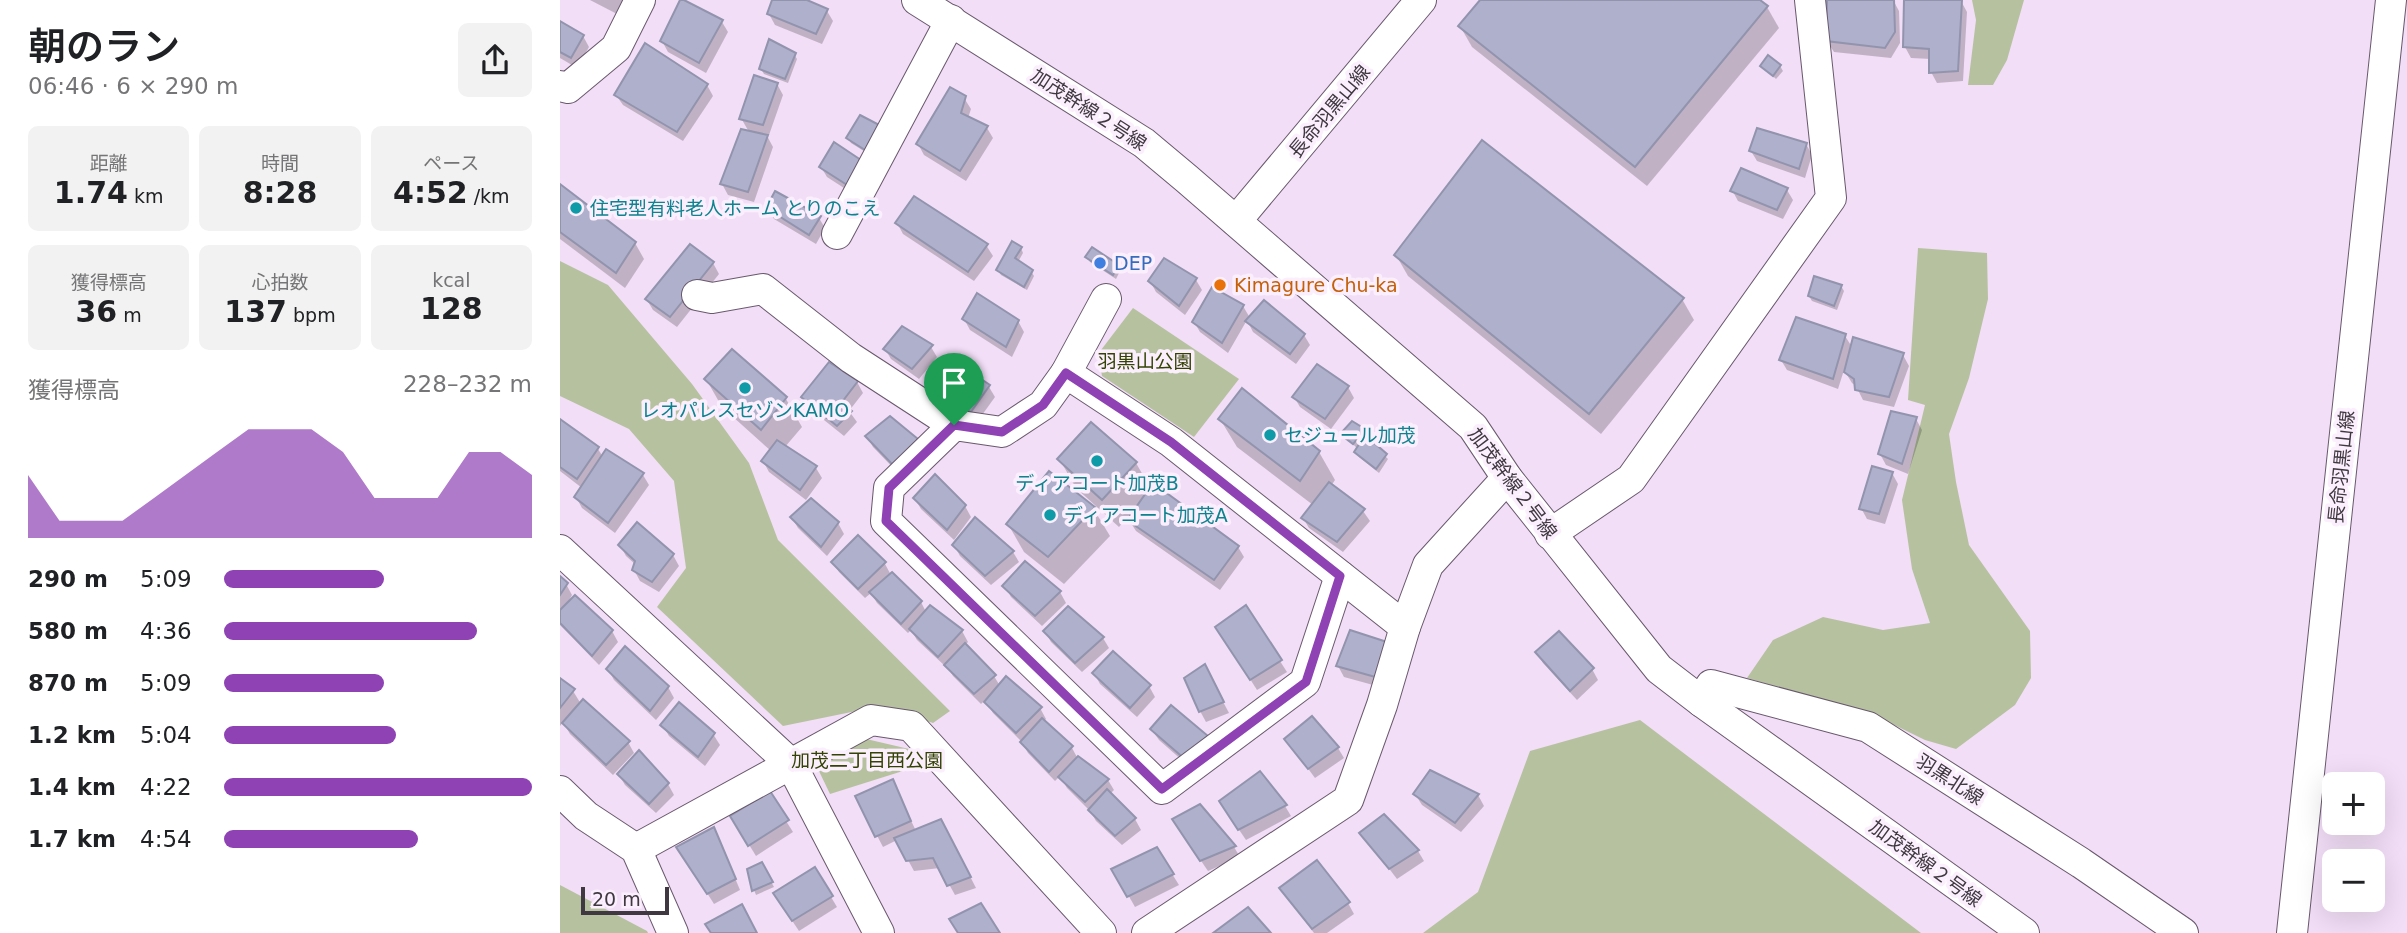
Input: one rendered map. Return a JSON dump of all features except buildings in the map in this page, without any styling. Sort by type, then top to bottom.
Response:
[{"type":"street","points":[[560,86],[568,88],[616,48],[640,0]]},
{"type":"street","name":"加茂幹線２号線","points":[[917,0],[1144,143],[1473,427],[1507,478],[1550,534],[1659,669],[2024,933]]},
{"type":"street","name":"長命羽黒山線","points":[[1236,221],[1421,0]]},
{"type":"street","points":[[1550,534],[1631,479],[1831,198],[1810,0]]},
{"type":"street","name":"長命羽黒山線","points":[[2292,933],[2391,0]]},
{"type":"street","points":[[837,234],[951,20]]},
{"type":"street","points":[[697,295],[712,298],[763,289],[851,358],[954,425],[1002,432],[1043,405],[1066,373],[1106,299]]},
{"type":"street","points":[[1066,373],[1171,442],[1405,627]]},
{"type":"street","points":[[954,425],[889,488],[886,521],[1162,789],[1306,682],[1340,576]]},
{"type":"street","points":[[1147,933],[1348,800],[1428,565],[1507,478]]},
{"type":"street","points":[[560,550],[792,764],[879,933]]},
{"type":"street","name":"羽黒北線","points":[[1702,702],[1711,685],[1868,727],[2081,863],[2183,933]]},
{"type":"street","points":[[636,849],[871,720],[911,726],[1101,933]]},
{"type":"street","points":[[560,791],[586,817],[636,849],[673,933]]},
{"type":"green space","points":[[1972,0],[2024,0],[2007,60],[1993,85],[1968,85],[1976,20]]},
{"type":"green space","points":[[1918,248],[1987,253],[1988,299],[1969,378],[1949,434],[1969,545],[2030,631],[2031,678],[2015,705],[1956,749],[1925,740],[1876,716],[1747,678],[1773,640],[1823,617],[1883,630],[1930,623],[1912,569],[1902,500],[1925,405],[1908,400]]},
{"type":"green space","points":[[560,261],[608,285],[692,384],[749,463],[778,540],[950,711],[933,723],[881,706],[783,726],[657,607],[686,568],[674,481],[629,429],[560,396]]},
{"type":"green space","name":"羽黒山公園","points":[[1133,308],[1239,379],[1194,437],[1102,376],[1098,354]]},
{"type":"green space","points":[[1640,720],[1921,933],[1423,933],[1478,892],[1530,751]]},
{"type":"green space","name":"加茂二丁目西公園","points":[[862,738],[909,749],[925,764],[830,794],[818,769]]},
{"type":"green space","points":[[560,885],[647,931],[648,933],[560,933]]},
{"type":"place","name":"住宅型有料老人ホーム とりのこえ","points":[[576,208]]},
{"type":"place","name":"DEP","points":[[1100,263]]},
{"type":"place","name":"Kimagure Chu-ka","points":[[1220,285]]},
{"type":"place","name":"レオパレスセゾンKAMO","points":[[745,388]]},
{"type":"place","name":"セジュール加茂","points":[[1270,435]]},
{"type":"place","name":"ディアコート加茂B","points":[[1097,461]]},
{"type":"place","name":"ディアコート加茂A","points":[[1050,515]]},
{"type":"route","points":[[1066,373],[1171,442],[1340,576],[1306,682],[1162,789],[886,521],[889,488],[954,425],[1002,432],[1043,405],[1066,373]]}]
